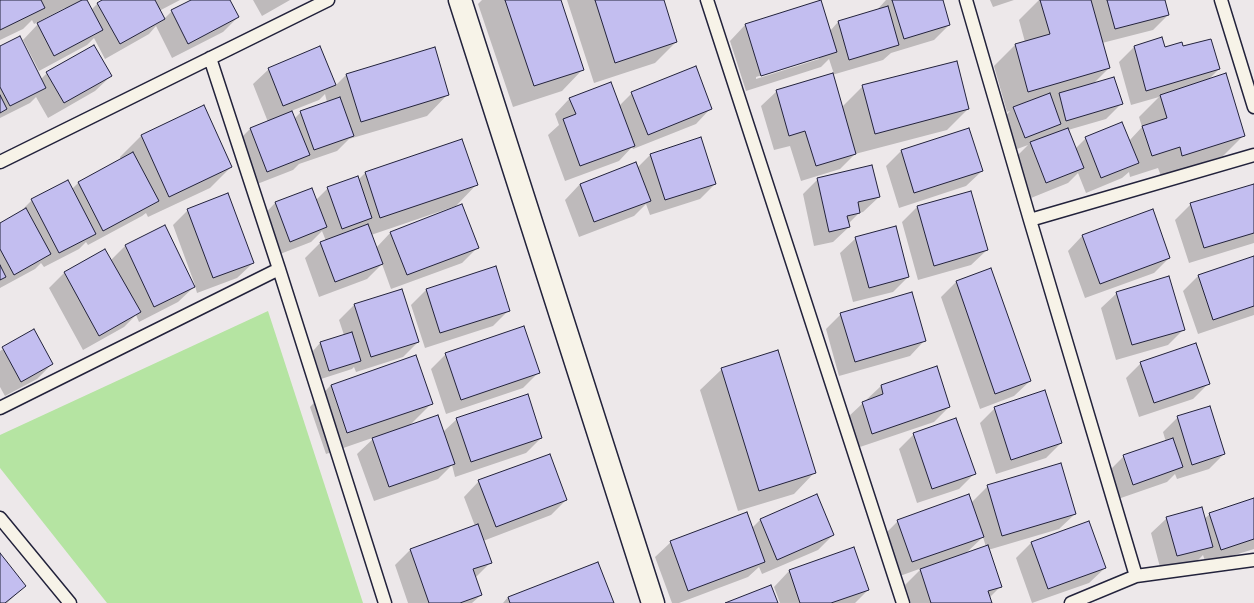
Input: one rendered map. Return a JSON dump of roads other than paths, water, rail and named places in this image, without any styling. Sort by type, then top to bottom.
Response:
[{"type":"street","points":[[460,0],[653,603]]},
{"type":"lane","points":[[0,162],[328,0]]},
{"type":"lane","points":[[707,0],[904,603]]},
{"type":"lane","points":[[966,0],[1136,576]]},
{"type":"lane","points":[[1221,0],[1254,106]]},
{"type":"lane","points":[[210,58],[385,603]]},
{"type":"lane","points":[[1030,220],[1254,155]]},
{"type":"lane","points":[[0,408],[279,269]]},
{"type":"lane","points":[[0,518],[70,603]]},
{"type":"lane","points":[[1071,603],[1136,576],[1254,560]]}]
